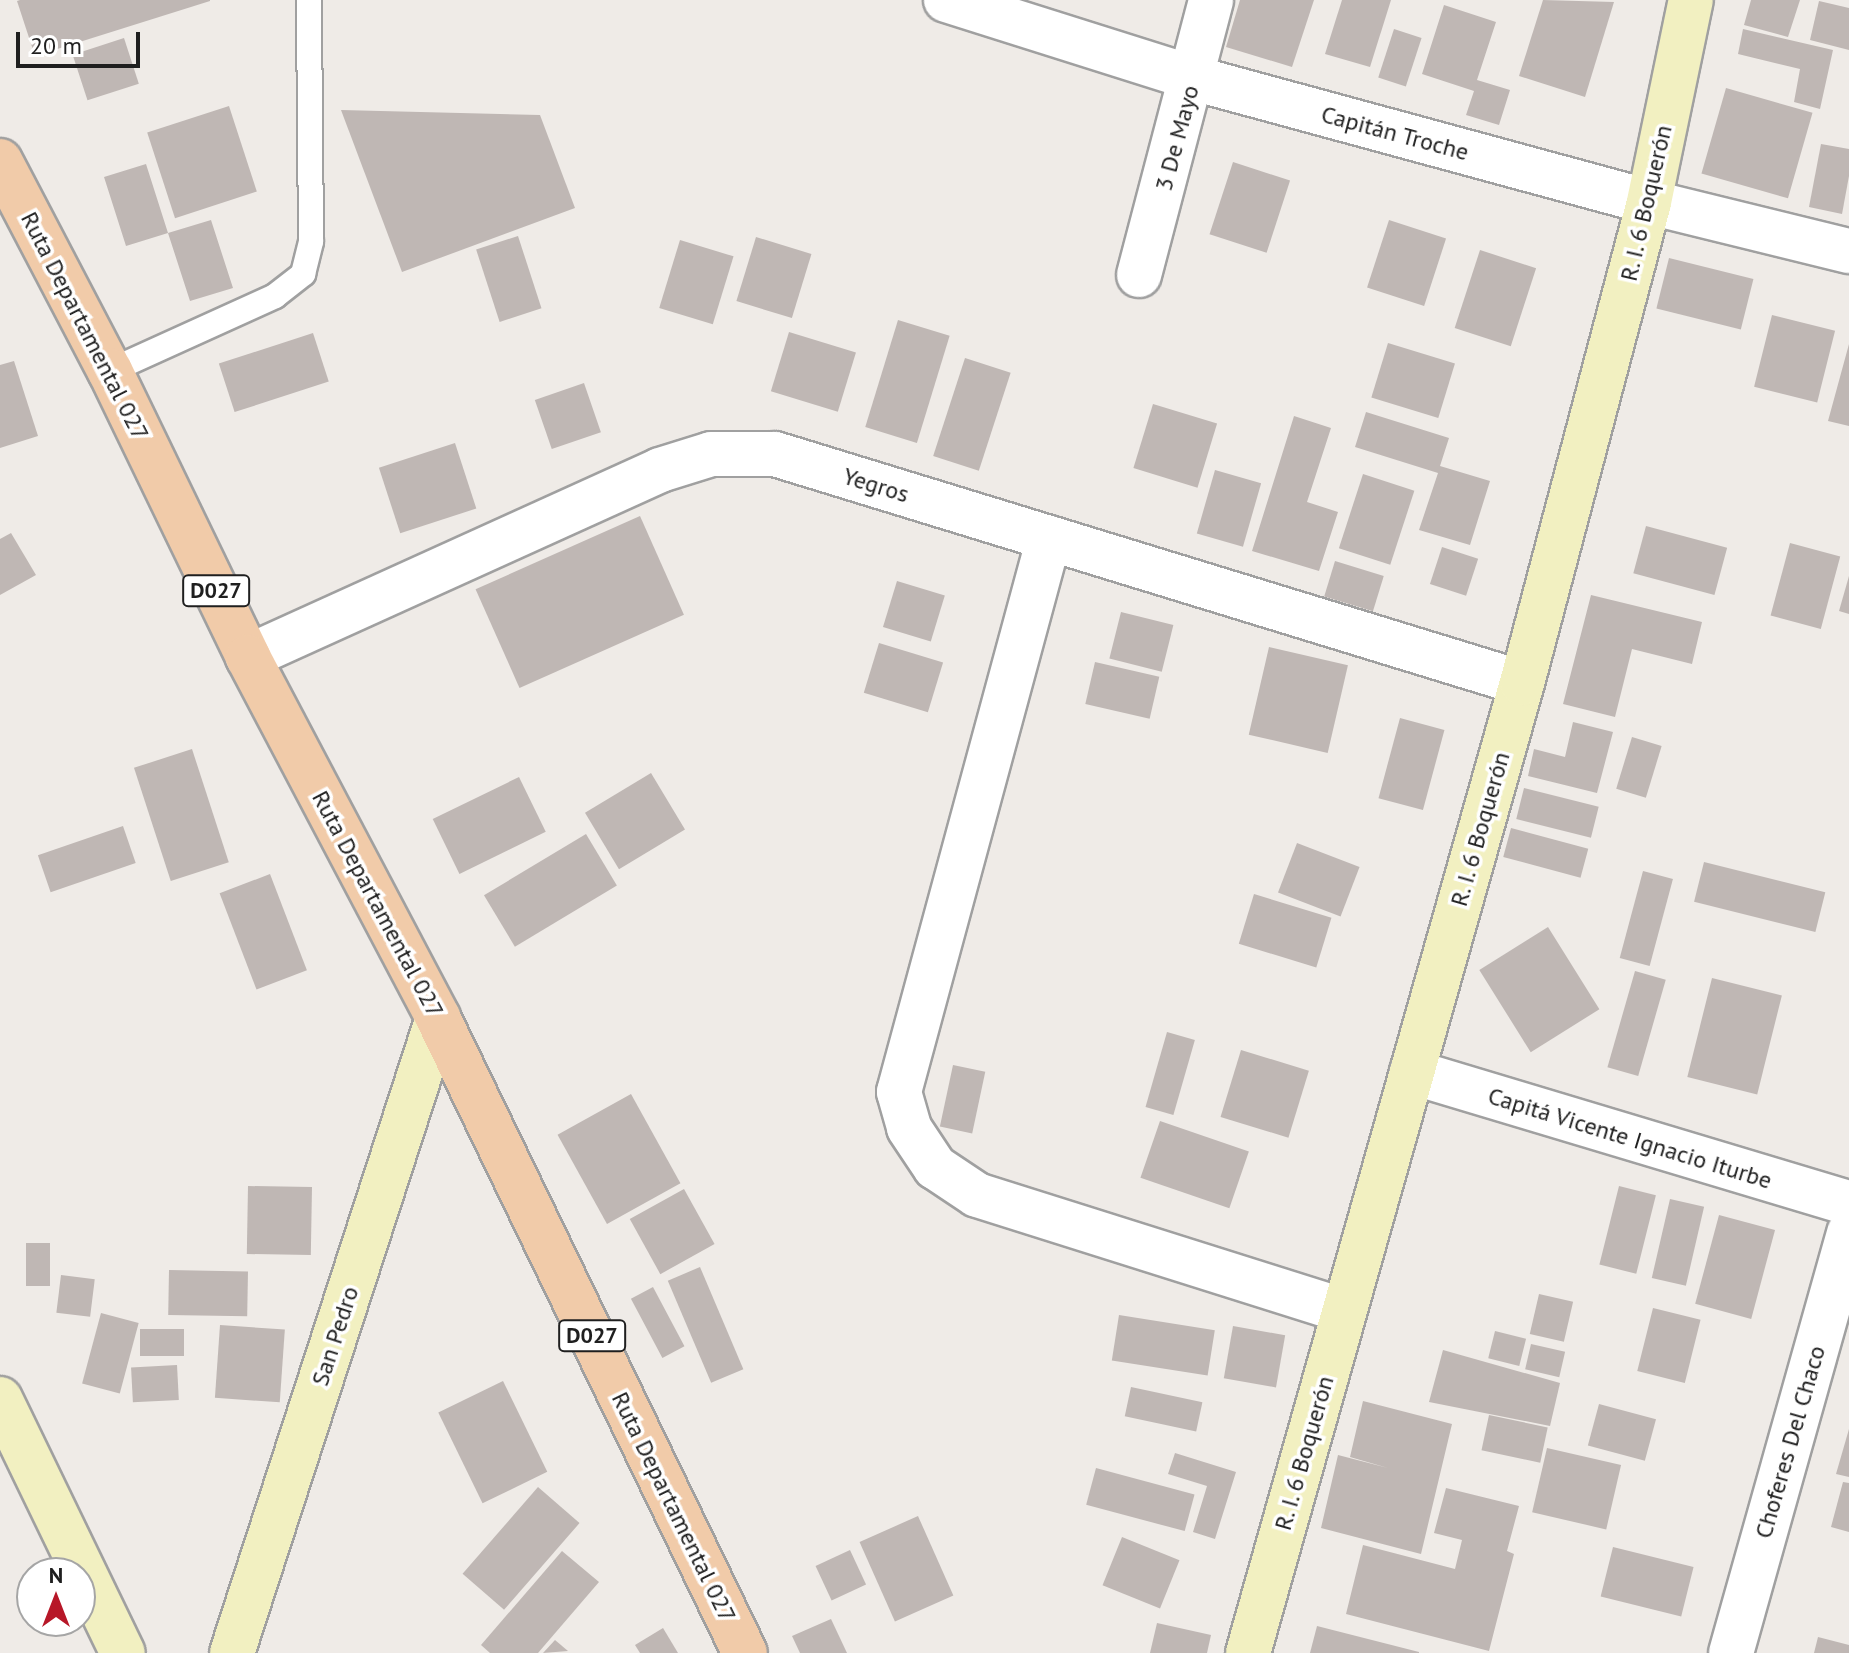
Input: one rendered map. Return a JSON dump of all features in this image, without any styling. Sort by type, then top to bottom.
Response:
[{"type":"main road","name":"Ruta Departamental 027","points":[[0,161],[110,371],[248,657],[438,1018],[745,1653]]},
{"type":"street","name":"Capitán Troche","points":[[946,0],[1193,78],[1649,202],[1849,251]]},
{"type":"street","name":"3 De Mayo","points":[[1139,275],[1211,0]]},
{"type":"street","name":"R. I. 6 Boquerón","points":[[1248,1653],[1522,683],[1649,202],[1691,0]]},
{"type":"street","name":"Yegros","points":[[248,657],[660,470],[711,454],[775,454],[1522,683]]},
{"type":"street","points":[[1049,538],[899,1092],[909,1128],[935,1167],[977,1195],[1344,1311]]},
{"type":"street","name":"San Pedro","points":[[232,1653],[438,1018]]},
{"type":"street","name":"Capitá Vicente Ignacio Iturbe","points":[[1412,1072],[1849,1203]]},
{"type":"street","name":"Choferes Del Chaco","points":[[1731,1653],[1849,1232]]},
{"type":"street","points":[[0,1399],[123,1653]]},
{"type":"lane","points":[[110,371],[275,296],[303,274],[311,241],[309,0]]},
{"type":"building","points":[[1240,0],[1314,0],[1292,67],[1226,47]]},
{"type":"building","points":[[1342,0],[1391,0],[1370,67],[1325,54]]},
{"type":"building","points":[[1543,0],[1614,2],[1585,97],[1519,76]]},
{"type":"building","points":[[1751,0],[1800,0],[1788,37],[1744,25]]},
{"type":"building","points":[[17,1],[210,1],[35,56]]},
{"type":"building","points":[[1819,1],[1849,8],[1849,50],[1810,40]]},
{"type":"building","points":[[1444,5],[1496,22],[1477,80],[1510,90],[1499,125],[1466,115],[1474,91],[1422,74]]},
{"type":"building","points":[[1394,29],[1422,38],[1406,86],[1378,78]]},
{"type":"building","points":[[1743,29],[1833,50],[1820,109],[1794,102],[1800,69],[1738,54]]},
{"type":"building","points":[[124,38],[139,84],[87,100],[73,55]]},
{"type":"building","points":[[1726,88],[1813,113],[1788,198],[1701,174]]},
{"type":"building","points":[[229,106],[257,192],[175,218],[147,133]]},
{"type":"building","points":[[341,110],[540,115],[575,208],[402,272]]},
{"type":"building","points":[[1821,144],[1849,149],[1849,176],[1842,214],[1809,207]]},
{"type":"building","points":[[1233,162],[1290,181],[1267,253],[1210,234]]},
{"type":"building","points":[[146,164],[168,233],[126,246],[104,177]]},
{"type":"building","points":[[211,220],[233,288],[190,301],[168,233]]},
{"type":"building","points":[[1389,220],[1446,239],[1424,306],[1367,288]]},
{"type":"building","points":[[518,236],[541,308],[500,322],[476,250]]},
{"type":"building","points":[[756,237],[811,254],[792,318],[736,301]]},
{"type":"building","points":[[680,240],[734,256],[713,324],[659,308]]},
{"type":"building","points":[[1480,250],[1536,268],[1511,346],[1455,328]]},
{"type":"building","points":[[1669,258],[1753,279],[1741,330],[1656,308]]},
{"type":"building","points":[[1772,315],[1835,331],[1817,403],[1754,387]]},
{"type":"building","points":[[898,320],[950,336],[917,443],[865,427]]},
{"type":"building","points":[[789,332],[856,352],[838,412],[771,391]]},
{"type":"building","points":[[313,333],[329,382],[235,412],[219,364]]},
{"type":"building","points":[[1388,343],[1455,363],[1438,418],[1371,398]]},
{"type":"building","points":[[1849,344],[1849,426],[1828,421]]},
{"type":"building","points":[[965,358],[1011,373],[979,471],[933,456]]},
{"type":"building","points":[[14,361],[38,436],[0,448],[0,365]]},
{"type":"building","points":[[584,383],[601,432],[552,449],[535,400]]},
{"type":"building","points":[[1153,404],[1217,424],[1197,488],[1133,468]]},
{"type":"building","points":[[1366,412],[1449,438],[1440,466],[1490,481],[1470,545],[1419,530],[1438,473],[1355,447]]},
{"type":"building","points":[[1294,416],[1331,428],[1307,502],[1338,512],[1319,571],[1252,551]]},
{"type":"building","points":[[455,443],[476,509],[400,533],[379,468]]},
{"type":"building","points":[[1215,470],[1261,483],[1243,547],[1197,533]]},
{"type":"building","points":[[1363,474],[1414,491],[1390,565],[1339,548]]},
{"type":"building","points":[[640,516],[684,615],[519,688],[476,589]]},
{"type":"building","points":[[1646,526],[1727,548],[1714,595],[1633,573]]},
{"type":"building","points":[[11,533],[36,575],[0,595],[0,539]]},
{"type":"building","points":[[1790,543],[1840,556],[1821,629],[1771,615]]},
{"type":"building","points":[[1442,547],[1478,559],[1466,596],[1430,584]]},
{"type":"building","points":[[1335,561],[1384,576],[1373,611],[1324,596]]},
{"type":"building","points":[[1849,576],[1849,614],[1839,611]]},
{"type":"building","points":[[897,581],[945,596],[931,642],[883,627]]},
{"type":"building","points":[[1591,595],[1702,622],[1692,664],[1632,649],[1615,717],[1563,704]]},
{"type":"building","points":[[1121,612],[1173,625],[1162,672],[1109,659]]},
{"type":"building","points":[[879,643],[943,663],[928,712],[864,693]]},
{"type":"building","points":[[1269,647],[1348,665],[1328,753],[1249,735]]},
{"type":"building","points":[[1095,662],[1159,677],[1150,719],[1085,704]]},
{"type":"building","points":[[1400,718],[1444,730],[1423,810],[1379,798]]},
{"type":"building","points":[[1573,722],[1613,732],[1597,793],[1528,776],[1534,749],[1565,757]]},
{"type":"building","points":[[1632,737],[1662,746],[1646,798],[1616,789]]},
{"type":"building","points":[[192,749],[229,862],[171,881],[134,768]]},
{"type":"building","points":[[651,773],[685,830],[619,869],[585,813]]},
{"type":"building","points":[[519,777],[546,832],[459,874],[433,819]]},
{"type":"building","points":[[1524,788],[1599,807],[1591,838],[1516,819]]},
{"type":"building","points":[[123,826],[136,863],[51,892],[38,855]]},
{"type":"building","points":[[1511,828],[1588,849],[1581,878],[1503,857]]},
{"type":"building","points":[[586,834],[617,885],[515,947],[484,895]]},
{"type":"building","points":[[1297,843],[1360,867],[1341,916],[1278,892]]},
{"type":"building","points":[[1704,862],[1825,892],[1815,932],[1694,902]]},
{"type":"building","points":[[1643,871],[1673,879],[1650,966],[1620,958]]},
{"type":"building","points":[[270,874],[307,970],[256,990],[220,893]]},
{"type":"building","points":[[1254,894],[1331,918],[1316,967],[1239,944]]},
{"type":"building","points":[[1548,927],[1599,1009],[1531,1052],[1479,970]]},
{"type":"building","points":[[1635,971],[1666,980],[1638,1076],[1607,1067]]},
{"type":"building","points":[[1712,978],[1782,995],[1757,1094],[1687,1077]]},
{"type":"building","points":[[1167,1032],[1195,1040],[1173,1115],[1146,1107]]},
{"type":"building","points":[[1241,1050],[1309,1071],[1288,1138],[1221,1117]]},
{"type":"building","points":[[953,1065],[985,1072],[972,1133],[940,1127]]},
{"type":"building","points":[[631,1094],[680,1183],[607,1224],[558,1135]]},
{"type":"building","points":[[1160,1121],[1249,1152],[1229,1208],[1140,1178]]},
{"type":"building","points":[[248,1186],[312,1187],[311,1255],[247,1254]]},
{"type":"building","points":[[1619,1186],[1656,1195],[1636,1274],[1599,1265]]},
{"type":"building","points":[[684,1189],[715,1244],[660,1274],[630,1219]]},
{"type":"building","points":[[1670,1199],[1704,1207],[1686,1286],[1652,1278]]},
{"type":"building","points":[[1719,1215],[1775,1230],[1751,1319],[1695,1304]]},
{"type":"building","points":[[26,1243],[50,1243],[50,1286],[26,1286]]},
{"type":"building","points":[[700,1267],[743,1369],[711,1383],[668,1281]]},
{"type":"building","points":[[169,1270],[248,1271],[247,1316],[168,1315]]},
{"type":"building","points":[[61,1275],[95,1279],[90,1317],[56,1313]]},
{"type":"building","points":[[653,1287],[684,1346],[662,1358],[631,1299]]},
{"type":"building","points":[[1539,1294],[1573,1302],[1564,1342],[1530,1334]]},
{"type":"building","points":[[1653,1308],[1701,1320],[1685,1383],[1637,1371]]},
{"type":"building","points":[[101,1313],[139,1323],[120,1394],[82,1384]]},
{"type":"building","points":[[1119,1315],[1215,1330],[1208,1376],[1112,1360]]},
{"type":"building","points":[[220,1325],[285,1330],[280,1402],[215,1398]]},
{"type":"building","points":[[1233,1326],[1285,1335],[1276,1387],[1224,1378]]},
{"type":"building","points":[[140,1329],[184,1329],[184,1356],[140,1356]]},
{"type":"building","points":[[1495,1331],[1526,1339],[1519,1366],[1488,1358]]},
{"type":"building","points":[[1531,1344],[1565,1352],[1559,1377],[1525,1369]]},
{"type":"building","points":[[1443,1350],[1560,1383],[1550,1426],[1429,1402]]},
{"type":"building","points":[[177,1365],[179,1400],[133,1402],[131,1367]]},
{"type":"building","points":[[503,1381],[547,1472],[483,1503],[438,1413]]},
{"type":"building","points":[[1131,1387],[1202,1402],[1196,1432],[1125,1416]]},
{"type":"building","points":[[1363,1401],[1452,1424],[1421,1554],[1321,1528],[1338,1455],[1388,1468],[1350,1457]]},
{"type":"building","points":[[1599,1404],[1656,1419],[1645,1461],[1588,1446]]},
{"type":"building","points":[[1489,1415],[1548,1427],[1540,1463],[1482,1450]]},
{"type":"building","points":[[1849,1429],[1849,1477],[1836,1474]]},
{"type":"building","points":[[1547,1448],[1621,1465],[1606,1529],[1532,1512]]},
{"type":"building","points":[[1175,1453],[1236,1472],[1215,1539],[1193,1532],[1207,1486],[1168,1474]]},
{"type":"building","points":[[1096,1468],[1195,1494],[1185,1531],[1086,1505]]},
{"type":"building","points":[[1843,1482],[1849,1483],[1849,1532],[1831,1527]]},
{"type":"building","points":[[538,1487],[580,1523],[504,1610],[463,1574]]},
{"type":"building","points":[[1446,1488],[1519,1506],[1507,1551],[1514,1554],[1489,1651],[1346,1614],[1363,1545],[1455,1569],[1462,1540],[1434,1533]]},
{"type":"building","points":[[918,1516],[953,1595],[895,1622],[860,1542]]},
{"type":"building","points":[[1122,1537],[1179,1560],[1160,1608],[1103,1585]]},
{"type":"building","points":[[1613,1547],[1694,1567],[1681,1617],[1601,1596]]},
{"type":"building","points":[[850,1550],[866,1584],[832,1600],[816,1566]]},
{"type":"building","points":[[562,1551],[599,1582],[538,1653],[490,1653],[481,1645]]},
{"type":"building","points":[[831,1619],[847,1653],[800,1653],[792,1636]]},
{"type":"building","points":[[1157,1623],[1211,1635],[1207,1653],[1150,1653]]},
{"type":"building","points":[[1317,1626],[1419,1652],[1419,1653],[1310,1653]]},
{"type":"building","points":[[663,1628],[678,1653],[640,1653],[635,1645]]},
{"type":"building","points":[[1818,1637],[1849,1645],[1849,1653],[1814,1653]]},
{"type":"building","points":[[555,1640],[568,1651],[543,1653]]}]
